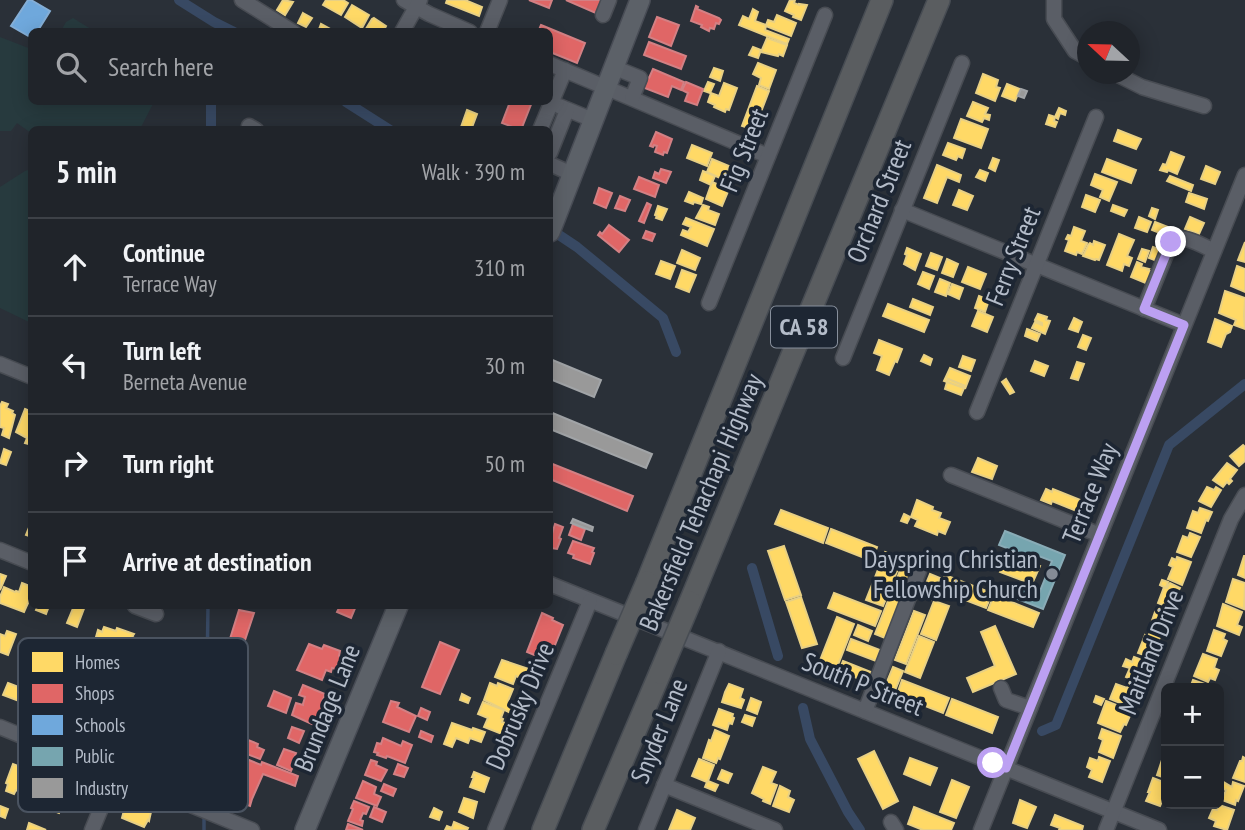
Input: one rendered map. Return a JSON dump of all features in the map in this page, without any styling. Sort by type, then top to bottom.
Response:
[{"type":"highway","name":"Bakersfield Tehachapi Highway","points":[[544,824],[647,582],[881,0]]},
{"type":"highway","name":"Bakersfield Tehachapi Highway","points":[[593,830],[939,0]]},
{"type":"highway","points":[[918,52],[946,0]]},
{"type":"main road","points":[[553,223],[640,0]]},
{"type":"main road","name":"Brundage Lane","points":[[305,830],[397,609]]},
{"type":"street","points":[[242,0],[287,28]]},
{"type":"street","points":[[489,28],[500,0]]},
{"type":"street","points":[[603,15],[609,0]]},
{"type":"street","points":[[1054,0],[1054,19],[1077,52]]},
{"type":"street","points":[[403,28],[413,2],[429,14],[461,28]]},
{"type":"street","name":"Fig Street","points":[[709,303],[825,15]]},
{"type":"street","name":"Orchard Street","points":[[843,358],[962,63]]},
{"type":"street","points":[[553,65],[768,156]]},
{"type":"street","points":[[613,67],[640,78],[632,98]]},
{"type":"street","points":[[553,98],[565,70]]},
{"type":"street","points":[[1135,84],[1205,106]]},
{"type":"street","points":[[553,104],[593,120]]},
{"type":"street","points":[[542,126],[550,105]]},
{"type":"street","points":[[553,145],[567,110]]},
{"type":"street","name":"Ferry Street","points":[[977,412],[1096,117]]},
{"type":"street","points":[[553,165],[572,174]]},
{"type":"street","name":"Terrace Way","points":[[981,830],[1245,175]]},
{"type":"street","points":[[902,210],[1184,325]]},
{"type":"street","points":[[1144,309],[1174,239],[1187,239],[1214,251]]},
{"type":"street","points":[[0,364],[28,375]]},
{"type":"street","points":[[951,475],[1100,535]]},
{"type":"street","name":"Maitland Drive","points":[[1106,830],[1231,519],[1245,495]]},
{"type":"street","points":[[0,550],[28,561]]},
{"type":"street","points":[[865,711],[919,571]]},
{"type":"street","name":"South P Street","points":[[553,585],[1159,830]]},
{"type":"street","name":"Dobrusky Drive","points":[[495,830],[590,601]]},
{"type":"street","points":[[143,609],[156,614]]},
{"type":"street","name":"Snyder Lane","points":[[646,830],[719,651]]},
{"type":"street","points":[[1000,688],[1006,700],[1030,708]]},
{"type":"street","points":[[0,727],[18,734]]},
{"type":"street","points":[[664,785],[775,830]]},
{"type":"street","points":[[92,830],[99,812]]},
{"type":"street","points":[[208,812],[252,830]]},
{"type":"green space","points":[[73,18],[89,28],[63,28]]},
{"type":"green space","points":[[0,37],[28,48],[28,105],[152,105],[142,126],[28,126],[28,131],[17,123],[11,131],[0,131]]},
{"type":"green space","points":[[28,170],[28,322],[0,308],[0,187]]},
{"type":"building: Homes","points":[[283,0],[293,2],[285,15],[277,10]]},
{"type":"building: Homes","points":[[326,0],[343,0],[348,3],[341,15],[323,5]]},
{"type":"building: Homes","points":[[447,0],[465,0],[482,7],[479,16],[446,3]]},
{"type":"building: Homes","points":[[790,0],[795,0],[794,3],[799,5],[807,5],[801,20],[785,11]]},
{"type":"building: Homes","points":[[352,5],[369,15],[362,28],[345,17]]},
{"type":"building: Homes","points":[[753,9],[758,12],[755,21],[766,25],[768,20],[774,22],[777,15],[796,23],[791,36],[766,26],[765,30],[789,39],[787,44],[739,25],[743,16],[749,19]]},
{"type":"building: Homes","points":[[303,13],[312,18],[306,27],[298,23]]},
{"type":"building: Homes","points":[[372,19],[386,26],[385,28],[366,28]]},
{"type":"building: Homes","points":[[767,38],[787,45],[783,56],[761,52]]},
{"type":"building: Homes","points":[[753,47],[761,50],[758,58],[749,55]]},
{"type":"building: Homes","points":[[758,63],[776,70],[769,89],[759,85],[761,78],[753,74]]},
{"type":"building: Homes","points":[[714,68],[723,71],[720,81],[710,77]]},
{"type":"building: Homes","points":[[983,74],[998,80],[996,87],[1000,88],[995,101],[976,93]]},
{"type":"building: Homes","points":[[708,82],[714,84],[710,93],[704,91]]},
{"type":"building: Homes","points":[[724,83],[737,88],[729,110],[726,109],[725,112],[708,102],[711,93],[719,96]]},
{"type":"building: Homes","points":[[1007,84],[1020,89],[1015,101],[1002,96]]},
{"type":"building: Homes","points":[[757,86],[769,91],[754,130],[742,126]]},
{"type":"building: Homes","points":[[973,102],[988,108],[985,114],[990,115],[989,120],[984,118],[982,122],[967,116]]},
{"type":"building: Homes","points":[[1059,108],[1066,111],[1065,115],[1060,113],[1058,119],[1055,117]]},
{"type":"building: Homes","points":[[467,110],[477,114],[472,126],[461,126]]},
{"type":"building: Homes","points":[[1049,115],[1055,117],[1055,127],[1046,124]]},
{"type":"building: Homes","points":[[961,119],[988,129],[981,148],[954,138]]},
{"type":"building: Homes","points":[[1118,130],[1141,139],[1136,149],[1114,141]]},
{"type":"building: Homes","points":[[948,143],[965,149],[962,158],[958,156],[956,160],[943,155]]},
{"type":"building: Homes","points":[[692,145],[712,153],[707,166],[687,158]]},
{"type":"building: Homes","points":[[1171,152],[1184,157],[1177,174],[1160,170],[1163,164],[1166,165]]},
{"type":"building: Homes","points":[[993,158],[999,160],[995,171],[989,168]]},
{"type":"building: Homes","points":[[712,159],[729,166],[724,180],[707,172]]},
{"type":"building: Homes","points":[[1107,159],[1136,170],[1131,183],[1102,172]]},
{"type":"building: Homes","points":[[937,165],[961,175],[959,182],[947,177],[937,203],[924,198]]},
{"type":"building: Homes","points":[[1206,166],[1220,172],[1215,184],[1201,179]]},
{"type":"building: Homes","points":[[980,170],[988,173],[985,181],[976,177]]},
{"type":"building: Homes","points":[[703,171],[715,176],[711,185],[700,180]]},
{"type":"building: Homes","points":[[1095,174],[1117,182],[1109,201],[1100,197],[1103,190],[1091,185]]},
{"type":"building: Homes","points":[[1170,176],[1193,185],[1191,191],[1167,181]]},
{"type":"building: Homes","points":[[712,182],[729,189],[722,206],[706,199]]},
{"type":"building: Homes","points":[[959,190],[973,196],[967,210],[953,205]]},
{"type":"building: Homes","points":[[689,192],[703,198],[701,204],[685,201]]},
{"type":"building: Homes","points":[[1189,193],[1207,199],[1204,209],[1186,202]]},
{"type":"building: Homes","points":[[1086,195],[1100,200],[1095,212],[1082,207]]},
{"type":"building: Homes","points":[[703,205],[719,214],[715,225],[696,218]]},
{"type":"building: Homes","points":[[1113,205],[1127,210],[1124,216],[1111,211]]},
{"type":"building: Homes","points":[[658,206],[667,209],[662,220],[655,215]]},
{"type":"building: Homes","points":[[1152,208],[1158,210],[1155,219],[1149,216]]},
{"type":"building: Homes","points":[[1139,217],[1151,222],[1147,232],[1135,228]]},
{"type":"building: Homes","points":[[1190,217],[1204,223],[1199,234],[1185,229]]},
{"type":"building: Homes","points":[[686,218],[714,229],[707,246],[681,235],[683,230],[688,232],[691,227],[683,224]]},
{"type":"building: Homes","points":[[1155,222],[1168,227],[1166,231],[1163,230],[1162,234],[1152,230]]},
{"type":"building: Homes","points":[[1074,227],[1085,231],[1081,241],[1087,243],[1082,254],[1065,251],[1069,240],[1066,239],[1068,235],[1071,236]]},
{"type":"building: Homes","points":[[1119,234],[1134,240],[1127,256],[1132,258],[1129,266],[1124,264],[1122,271],[1107,265]]},
{"type":"building: Homes","points":[[1094,241],[1105,245],[1099,260],[1083,256],[1088,245],[1093,245]]},
{"type":"building: Homes","points":[[1245,242],[1245,262],[1238,260]]},
{"type":"building: Homes","points":[[1153,247],[1161,250],[1157,261],[1149,258]]},
{"type":"building: Homes","points":[[907,248],[921,254],[915,270],[904,264]]},
{"type":"building: Homes","points":[[1142,249],[1149,251],[1145,262],[1138,259]]},
{"type":"building: Homes","points":[[682,250],[700,258],[695,270],[677,263]]},
{"type":"building: Homes","points":[[931,253],[942,257],[937,270],[926,266]]},
{"type":"building: Homes","points":[[947,259],[958,264],[953,277],[942,273]]},
{"type":"building: Homes","points":[[661,261],[675,266],[670,279],[656,274]]},
{"type":"building: Homes","points":[[1137,262],[1142,264],[1141,267],[1153,272],[1148,284],[1131,277]]},
{"type":"building: Homes","points":[[1237,266],[1245,269],[1245,292],[1231,286]]},
{"type":"building: Homes","points":[[968,267],[986,274],[980,289],[962,282]]},
{"type":"building: Homes","points":[[682,270],[696,275],[689,292],[676,287]]},
{"type":"building: Homes","points":[[923,272],[934,276],[929,289],[918,284]]},
{"type":"building: Homes","points":[[940,279],[950,283],[946,296],[935,292]]},
{"type":"building: Homes","points":[[952,284],[963,288],[959,299],[948,294]]},
{"type":"building: Homes","points":[[1225,291],[1245,298],[1245,329],[1234,325],[1236,320],[1219,313]]},
{"type":"building: Homes","points":[[979,296],[989,300],[985,312],[975,308]]},
{"type":"building: Homes","points":[[913,299],[933,307],[930,315],[910,307]]},
{"type":"building: Homes","points":[[888,304],[929,320],[924,332],[883,316]]},
{"type":"building: Homes","points":[[978,311],[993,317],[987,332],[972,326]]},
{"type":"building: Homes","points":[[1038,314],[1050,321],[1045,334],[1032,328],[1035,322],[1042,325],[1035,320]]},
{"type":"building: Homes","points":[[1074,318],[1082,322],[1078,332],[1069,329]]},
{"type":"building: Homes","points":[[1215,319],[1232,326],[1221,347],[1208,342]]},
{"type":"building: Homes","points":[[1027,329],[1040,334],[1037,341],[1025,336]]},
{"type":"building: Homes","points":[[1083,335],[1091,338],[1086,350],[1078,347]]},
{"type":"building: Homes","points":[[879,340],[902,349],[889,375],[877,370],[882,356],[874,353]]},
{"type":"building: Homes","points":[[924,355],[932,359],[930,365],[921,361]]},
{"type":"building: Homes","points":[[963,356],[975,360],[971,371],[959,367]]},
{"type":"building: Homes","points":[[1035,361],[1048,366],[1044,376],[1031,371]]},
{"type":"building: Homes","points":[[1077,362],[1084,364],[1078,380],[1071,378]]},
{"type":"building: Homes","points":[[950,368],[970,376],[965,389],[965,386],[948,379],[947,382],[944,381]]},
{"type":"building: Homes","points":[[948,379],[965,386],[964,388],[947,382]]},
{"type":"building: Homes","points":[[1006,379],[1014,392],[1010,394],[1002,382]]},
{"type":"building: Homes","points":[[947,382],[964,388],[961,395],[945,389]]},
{"type":"building: Homes","points":[[2,402],[8,404],[6,408],[15,415],[9,438],[2,435],[4,428],[0,427]]},
{"type":"building: Homes","points":[[25,409],[28,410],[28,444],[25,443],[27,438],[16,432]]},
{"type":"building: Homes","points":[[1243,445],[1245,461],[1239,466],[1230,456]]},
{"type":"building: Homes","points":[[4,449],[11,452],[6,465],[0,463]]},
{"type":"building: Homes","points":[[978,458],[997,466],[992,479],[972,472]]},
{"type":"building: Homes","points":[[1227,463],[1237,470],[1230,479],[1232,481],[1223,487],[1213,480]]},
{"type":"building: Homes","points":[[1207,487],[1221,490],[1211,507],[1199,501]]},
{"type":"building: Homes","points":[[1046,489],[1052,492],[1053,489],[1083,501],[1079,512],[1052,501],[1051,504],[1041,500]]},
{"type":"building: Homes","points":[[917,500],[933,507],[932,510],[941,513],[939,518],[950,522],[945,534],[938,531],[937,535],[915,526],[918,520],[911,517]]},
{"type":"building: Homes","points":[[1200,508],[1212,512],[1201,533],[1187,528],[1193,511],[1198,513]]},
{"type":"building: Homes","points":[[781,510],[828,528],[823,543],[775,524]]},
{"type":"building: Homes","points":[[904,514],[910,517],[907,523],[901,521]]},
{"type":"building: Homes","points":[[831,529],[877,547],[872,561],[826,543]]},
{"type":"building: Homes","points":[[1190,533],[1200,537],[1191,557],[1177,552],[1183,536],[1188,538]]},
{"type":"building: Homes","points":[[784,546],[801,595],[785,600],[768,551]]},
{"type":"building: Homes","points":[[885,552],[902,559],[883,606],[866,600]]},
{"type":"building: Homes","points":[[1008,553],[1040,566],[1032,584],[1000,572]]},
{"type":"building: Homes","points":[[1245,556],[1245,578],[1238,575]]},
{"type":"building: Homes","points":[[1177,557],[1191,562],[1182,585],[1168,579],[1173,567],[1169,565],[1172,558],[1176,560]]},
{"type":"building: Homes","points":[[903,563],[913,567],[885,638],[875,634]]},
{"type":"building: Homes","points":[[0,574],[6,576],[0,590]]},
{"type":"building: Homes","points":[[930,574],[940,578],[931,600],[921,596]]},
{"type":"building: Homes","points":[[945,575],[992,593],[986,608],[939,590]]},
{"type":"building: Homes","points":[[1233,579],[1245,583],[1244,609],[1226,602]]},
{"type":"building: Homes","points":[[1162,580],[1168,582],[1166,588],[1170,583],[1180,588],[1170,608],[1158,603],[1164,587],[1160,585]]},
{"type":"building: Homes","points":[[22,583],[28,585],[28,603],[24,612],[0,603],[4,587],[19,592]]},
{"type":"building: Homes","points":[[834,593],[881,611],[875,626],[828,608]]},
{"type":"building: Homes","points":[[994,595],[1039,613],[1033,627],[988,610]]},
{"type":"building: Homes","points":[[801,597],[817,644],[802,648],[786,602]]},
{"type":"building: Homes","points":[[934,601],[949,606],[936,640],[921,634]]},
{"type":"building: Homes","points":[[1223,604],[1242,612],[1237,625],[1242,627],[1239,635],[1217,626]]},
{"type":"building: Homes","points":[[1159,608],[1170,612],[1161,633],[1149,629]]},
{"type":"building: Homes","points":[[36,609],[48,609],[46,614]]},
{"type":"building: Homes","points":[[73,609],[84,609],[77,627],[67,623]]},
{"type":"building: Homes","points":[[914,611],[925,615],[906,664],[895,660]]},
{"type":"building: Homes","points":[[837,617],[854,624],[836,670],[819,663]]},
{"type":"building: Homes","points":[[858,625],[872,631],[868,641],[854,635]]},
{"type":"building: Homes","points":[[995,626],[1016,674],[973,692],[967,678],[995,666],[981,632]]},
{"type":"building: Homes","points":[[104,627],[116,631],[117,628],[134,634],[132,637],[134,638],[96,637],[98,630],[102,632]]},
{"type":"building: Homes","points":[[1214,630],[1225,634],[1223,639],[1227,641],[1221,656],[1207,651]]},
{"type":"building: Homes","points":[[7,631],[16,634],[8,655],[0,652],[0,634],[5,636]]},
{"type":"building: Homes","points":[[1150,632],[1160,637],[1152,658],[1138,653],[1145,635],[1148,637]]},
{"type":"building: Homes","points":[[919,636],[934,642],[920,678],[905,672]]},
{"type":"building: Homes","points":[[851,639],[880,650],[876,661],[847,650]]},
{"type":"building: Homes","points":[[1203,654],[1217,659],[1214,668],[1219,670],[1215,680],[1210,678],[1208,682],[1194,676]]},
{"type":"building: Homes","points":[[1134,657],[1150,663],[1140,683],[1126,677],[1130,668],[1123,666],[1126,659],[1132,662]]},
{"type":"building: Homes","points":[[502,660],[532,670],[528,681],[516,676],[513,684],[495,677]]},
{"type":"building: Homes","points":[[843,661],[871,672],[867,682],[839,671]]},
{"type":"building: Homes","points":[[893,667],[903,671],[894,693],[884,689]]},
{"type":"building: Homes","points":[[902,680],[949,698],[943,713],[897,695]]},
{"type":"building: Homes","points":[[1130,682],[1140,686],[1130,707],[1110,699],[1116,684],[1127,688]]},
{"type":"building: Homes","points":[[8,683],[18,687],[18,701],[3,695]]},
{"type":"building: Homes","points":[[490,683],[513,689],[508,701],[519,705],[515,715],[484,700]]},
{"type":"building: Homes","points":[[729,684],[743,689],[740,698],[744,700],[741,708],[722,702]]},
{"type":"building: Homes","points":[[462,694],[470,698],[468,703],[460,700]]},
{"type":"building: Homes","points":[[1096,696],[1104,699],[1101,705],[1094,702]]},
{"type":"building: Homes","points":[[751,698],[761,702],[757,714],[747,710]]},
{"type":"building: Homes","points":[[952,699],[998,717],[992,733],[946,715]]},
{"type":"building: Homes","points":[[1106,701],[1132,711],[1120,732],[1098,723]]},
{"type":"building: Homes","points":[[483,702],[504,710],[502,722],[511,725],[507,736],[484,727],[488,718],[478,714]]},
{"type":"building: Homes","points":[[719,709],[733,714],[732,724],[729,723],[727,730],[713,725]]},
{"type":"building: Homes","points":[[745,715],[755,718],[752,726],[742,722]]},
{"type":"building: Homes","points":[[452,723],[485,732],[481,742],[470,738],[468,743],[456,738],[452,747],[444,744]]},
{"type":"building: Homes","points":[[1102,729],[1121,736],[1113,758],[1099,752],[1103,740],[1099,738]]},
{"type":"building: Homes","points":[[715,730],[729,736],[716,763],[703,758]]},
{"type":"building: Homes","points":[[874,751],[898,801],[883,809],[858,759]]},
{"type":"building: Homes","points":[[1099,757],[1110,761],[1102,782],[1089,777],[1092,770],[1087,767],[1090,758],[1098,761]]},
{"type":"building: Homes","points":[[1243,757],[1245,758],[1245,782],[1233,778]]},
{"type":"building: Homes","points":[[910,758],[937,768],[930,785],[904,774]]},
{"type":"building: Homes","points":[[699,759],[714,765],[708,781],[718,785],[715,791],[705,787],[707,782],[692,776]]},
{"type":"building: Homes","points":[[13,764],[18,766],[18,791],[14,794],[6,791]]},
{"type":"building: Homes","points":[[763,767],[776,772],[771,783],[777,785],[770,804],[752,793]]},
{"type":"building: Homes","points":[[722,770],[732,774],[728,783],[718,779]]},
{"type":"building: Homes","points":[[474,772],[489,778],[484,792],[470,787]]},
{"type":"building: Homes","points":[[1153,778],[1161,781],[1160,806],[1146,801]]},
{"type":"building: Homes","points":[[952,780],[969,787],[956,818],[940,812]]},
{"type":"building: Homes","points":[[1224,782],[1232,787],[1233,782],[1244,786],[1235,805],[1224,801]]},
{"type":"building: Homes","points":[[780,786],[790,791],[788,797],[794,800],[789,812],[773,806]]},
{"type":"building: Homes","points":[[464,798],[477,802],[473,818],[459,812]]},
{"type":"building: Homes","points":[[1020,800],[1036,807],[1027,828],[1013,823]]},
{"type":"building: Homes","points":[[0,806],[8,809],[5,818],[0,816]]},
{"type":"building: Homes","points":[[914,807],[954,823],[951,830],[923,830],[908,824]]},
{"type":"building: Homes","points":[[1224,807],[1234,810],[1227,830],[1214,826],[1216,821],[1209,818],[1213,809],[1224,809]]},
{"type":"building: Homes","points":[[434,808],[442,812],[439,820],[430,817]]},
{"type":"building: Homes","points":[[677,810],[695,818],[690,830],[669,830]]},
{"type":"building: Homes","points":[[124,812],[151,812],[144,827],[122,818]]},
{"type":"building: Homes","points":[[1055,815],[1083,826],[1082,830],[1059,830],[1060,828],[1051,825]]},
{"type":"building: Homes","points":[[454,822],[468,828],[467,830],[445,830],[447,826],[452,828]]},
{"type":"building: Homes","points":[[29,823],[46,830],[27,830]]},
{"type":"building: Shops","points":[[529,0],[552,0],[549,8]]},
{"type":"building: Shops","points":[[566,0],[604,0],[598,14]]},
{"type":"building: Shops","points":[[696,6],[697,9],[721,20],[719,24],[716,23],[714,29],[710,28],[709,31],[691,21]]},
{"type":"building: Shops","points":[[657,17],[679,25],[671,46],[649,37]]},
{"type":"building: Shops","points":[[553,30],[585,43],[577,63],[553,53]]},
{"type":"building: Shops","points":[[649,42],[686,56],[681,69],[644,55]]},
{"type":"building: Shops","points":[[653,69],[684,82],[681,90],[672,86],[668,97],[642,87]]},
{"type":"building: Shops","points":[[686,82],[703,89],[697,105],[685,101],[688,93],[682,90]]},
{"type":"building: Shops","points":[[509,105],[531,105],[523,126],[502,123]]},
{"type":"building: Shops","points":[[656,132],[672,139],[667,153],[664,152],[663,155],[655,152],[657,146],[650,146]]},
{"type":"building: Shops","points":[[661,169],[671,172],[666,183],[653,178],[655,172],[659,174]]},
{"type":"building: Shops","points":[[639,177],[659,185],[655,197],[634,189]]},
{"type":"building: Shops","points":[[599,188],[612,193],[606,208],[594,203]]},
{"type":"building: Shops","points":[[620,196],[630,200],[625,211],[615,208]]},
{"type":"building: Shops","points":[[647,203],[651,205],[644,223],[639,221]]},
{"type":"building: Shops","points":[[609,225],[629,240],[619,252],[598,235]]},
{"type":"building: Shops","points":[[646,231],[655,234],[652,241],[643,238]]},
{"type":"building: Shops","points":[[553,464],[633,496],[627,511],[553,480]]},
{"type":"building: Shops","points":[[555,524],[563,527],[557,549],[553,548]]},
{"type":"building: Shops","points":[[573,524],[585,529],[581,540],[569,535]]},
{"type":"building: Shops","points":[[573,541],[594,548],[590,564],[573,558],[574,555],[568,553]]},
{"type":"building: Shops","points":[[338,609],[355,609],[351,618],[337,612]]},
{"type":"building: Shops","points":[[239,610],[254,613],[246,638],[230,638]]},
{"type":"building: Shops","points":[[542,613],[563,625],[553,650],[543,646],[539,657],[527,652]]},
{"type":"building: Shops","points":[[440,642],[459,650],[440,694],[422,687]]},
{"type":"building: Shops","points":[[309,644],[322,649],[324,645],[340,651],[341,660],[338,667],[332,668],[331,672],[326,670],[322,680],[297,670]]},
{"type":"building: Shops","points":[[303,685],[325,694],[322,702],[325,703],[316,726],[292,715],[296,703],[303,705],[305,697],[299,695]]},
{"type":"building: Shops","points":[[274,691],[291,698],[286,713],[268,706]]},
{"type":"building: Shops","points":[[391,701],[399,703],[397,707],[416,716],[409,732],[383,722]]},
{"type":"building: Shops","points":[[421,708],[430,712],[427,720],[418,716]]},
{"type":"building: Shops","points":[[292,727],[304,731],[299,743],[288,738]]},
{"type":"building: Shops","points":[[421,731],[433,736],[431,742],[419,737]]},
{"type":"building: Shops","points":[[383,738],[401,746],[403,741],[412,745],[405,763],[374,752],[377,743],[381,744]]},
{"type":"building: Shops","points":[[248,740],[264,750],[260,759],[248,754]]},
{"type":"building: Shops","points":[[284,749],[296,753],[291,771],[277,765]]},
{"type":"building: Shops","points":[[248,760],[261,765],[262,762],[298,776],[295,786],[263,774],[250,806]]},
{"type":"building: Shops","points":[[371,760],[387,770],[381,781],[365,775]]},
{"type":"building: Shops","points":[[398,764],[408,768],[404,777],[394,774]]},
{"type":"building: Shops","points":[[363,781],[376,787],[374,794],[381,797],[377,806],[356,798]]},
{"type":"building: Shops","points":[[384,784],[396,789],[393,796],[381,791]]},
{"type":"building: Shops","points":[[354,801],[369,807],[360,820],[363,821],[362,826],[348,821]]},
{"type":"building: Shops","points":[[374,807],[386,812],[382,822],[370,817]]},
{"type":"building: Shops","points":[[348,824],[363,830],[346,830]]},
{"type":"building: Schools","points":[[28,0],[50,11],[39,28],[28,28],[28,36],[11,26]]},
{"type":"building: Public","name":"Dayspring Christian Fellowship Church","points":[[1005,531],[1065,555],[1043,609],[1012,597],[1016,587],[1038,596],[1052,561],[1031,553],[1030,557],[999,545]]},
{"type":"building: Industry","points":[[1021,89],[1027,91],[1024,98],[1018,96]]},
{"type":"building: Industry","points":[[553,360],[601,380],[594,397],[553,380]]},
{"type":"building: Industry","points":[[553,413],[652,454],[646,468],[553,430]]},
{"type":"building: Industry","points":[[573,519],[593,527],[592,531],[571,523]]},
{"type":"waterway","points":[[179,0],[226,28]]},
{"type":"waterway","points":[[211,105],[211,126]]},
{"type":"waterway","points":[[351,105],[384,126]]},
{"type":"waterway","points":[[553,231],[577,247],[663,318],[676,352]]},
{"type":"waterway","points":[[1042,731],[1056,725],[1169,445],[1245,384]]},
{"type":"waterway","points":[[752,568],[778,656]]},
{"type":"waterway","points":[[208,609],[208,638]]},
{"type":"waterway","points":[[803,708],[810,739],[860,830]]},
{"type":"waterway","points":[[204,814],[204,830]]},
{"type":"place","name":"Dayspring Christian Fellowship Church","points":[[1052,574]]},
{"type":"route","points":[[993,763],[1006,768],[1184,325],[1144,309],[1171,242]]}]
